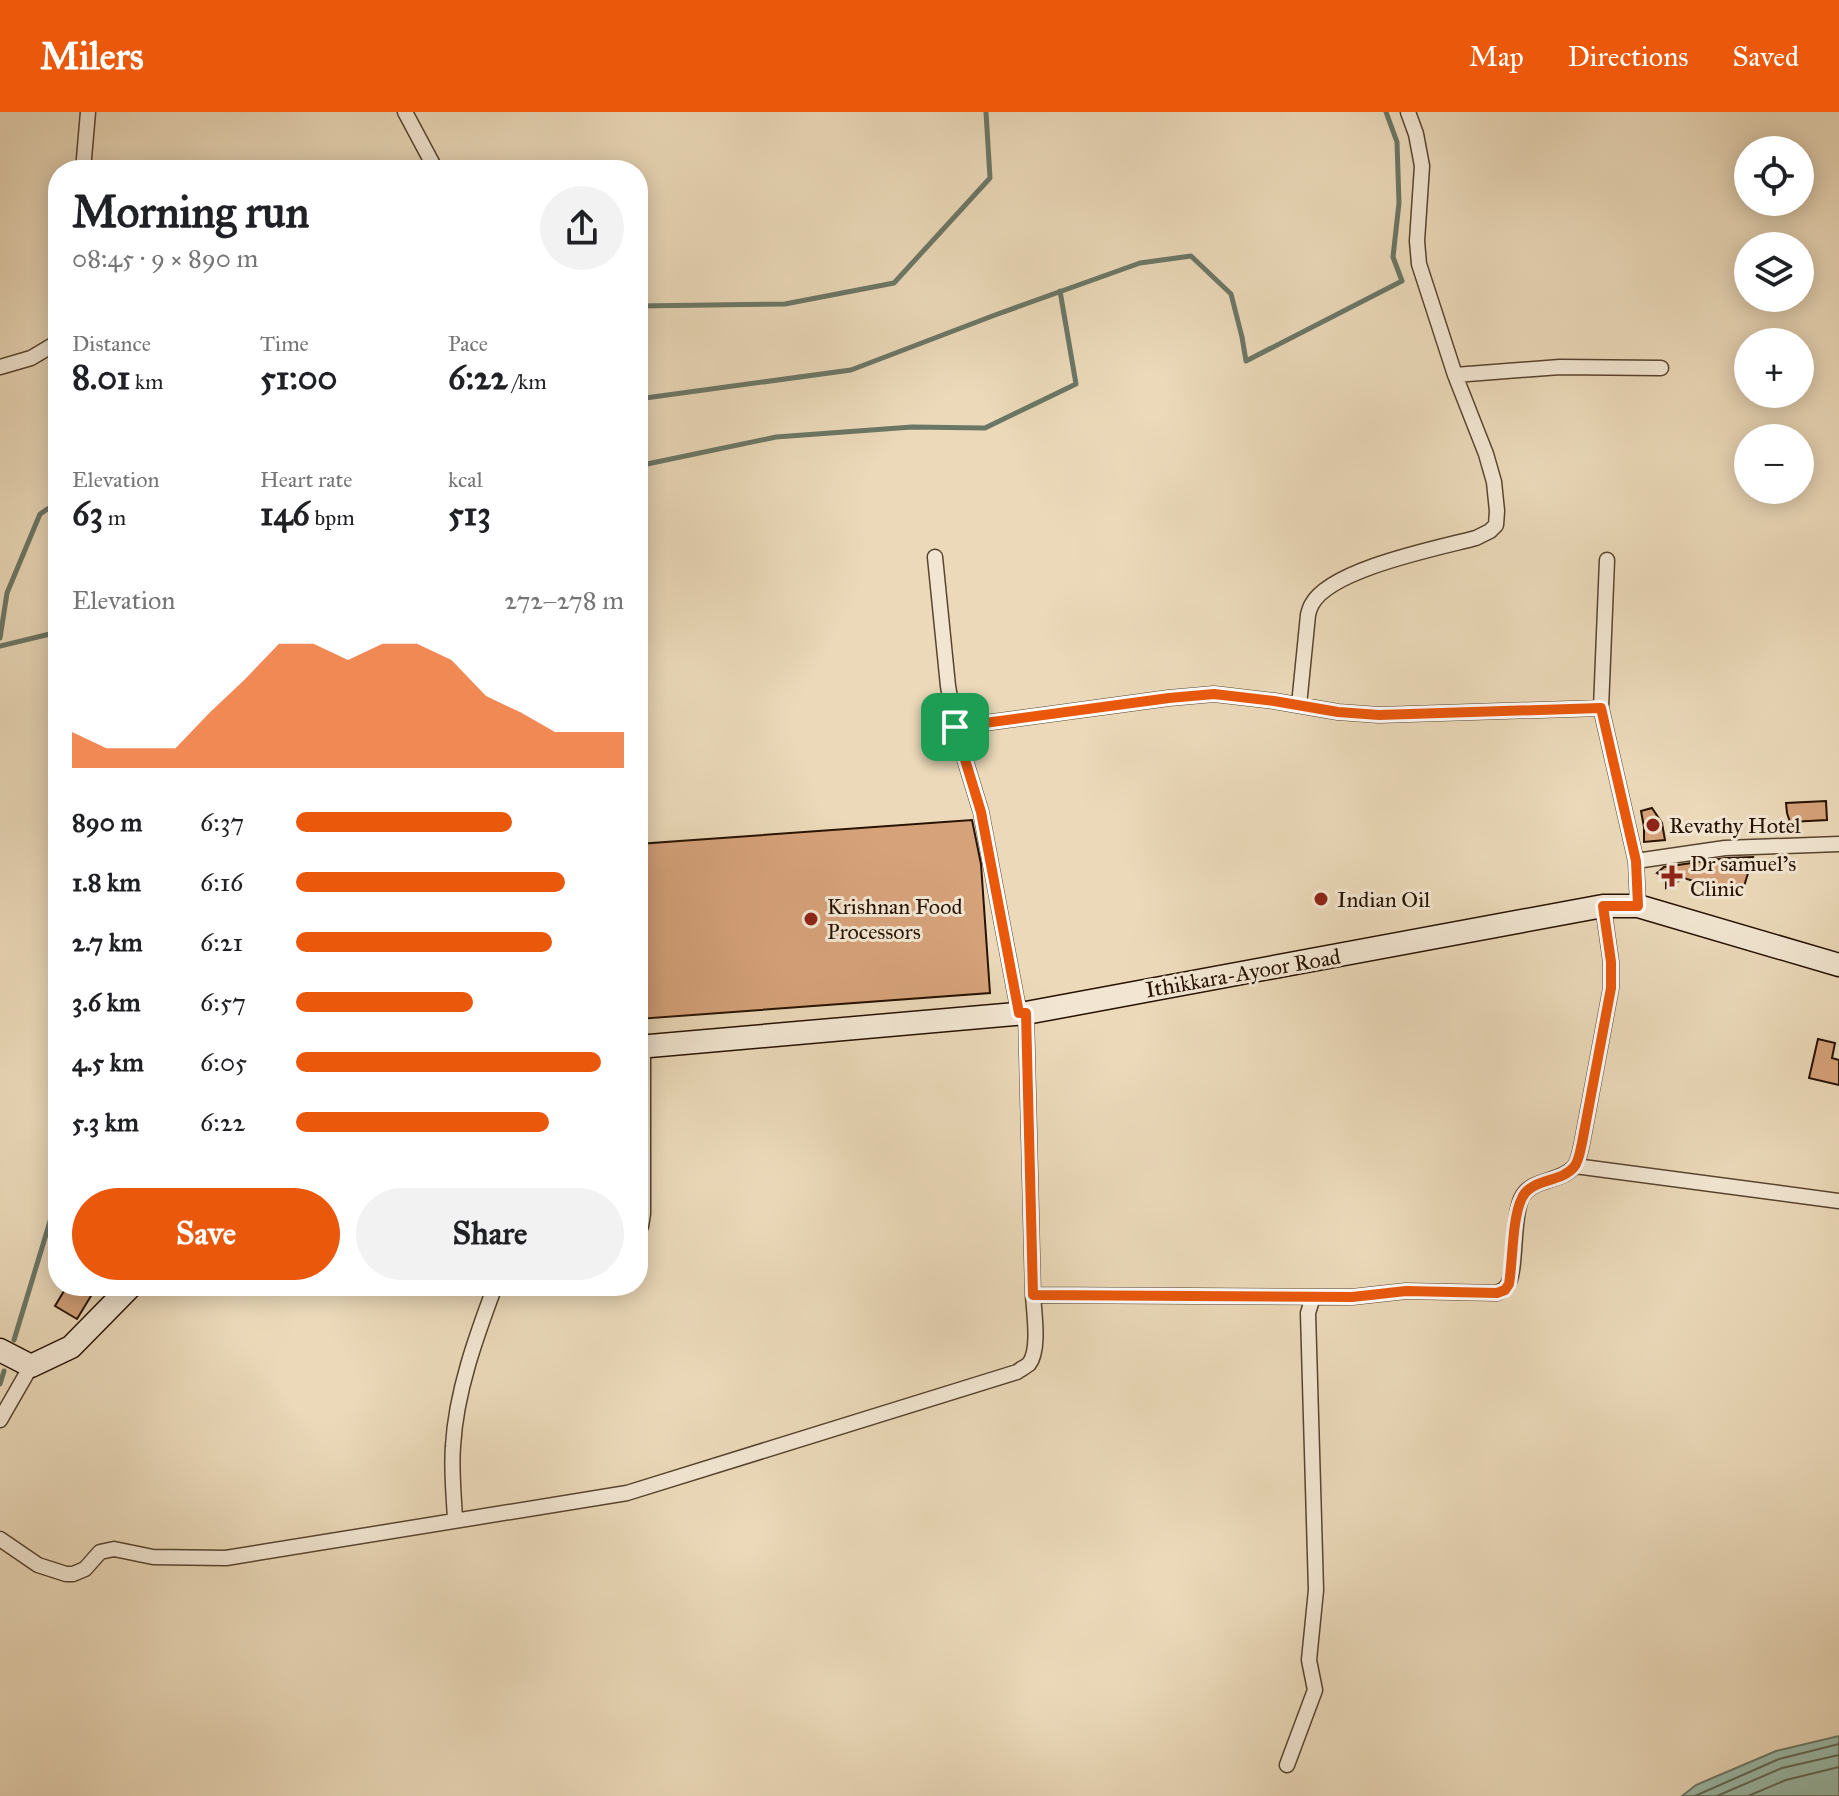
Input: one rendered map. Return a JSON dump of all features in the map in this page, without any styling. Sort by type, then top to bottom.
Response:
[{"type":"main road","name":"Ithikkara-Ayoor Road","points":[[648,1045],[1022,1013],[1603,906],[1638,906],[1839,965]]},
{"type":"main road","points":[[0,1350],[31,1366],[71,1347],[121,1296]]},
{"type":"street","points":[[84,160],[88,112]]},
{"type":"street","points":[[405,112],[431,160]]},
{"type":"street","points":[[1299,705],[1312,602],[1334,584],[1361,570],[1476,538],[1496,525],[1494,482],[1486,454],[1455,375],[1419,264],[1417,241],[1422,166],[1408,112]]},
{"type":"street","points":[[0,367],[31,358],[48,348]]},
{"type":"street","points":[[1455,375],[1560,367],[1661,368]]},
{"type":"street","points":[[0,1539],[38,1565],[73,1574],[85,1569],[100,1552],[114,1549],[153,1557],[226,1558],[627,1493],[1017,1372],[1028,1365],[1034,1354],[1035,1338],[1022,1013],[981,812],[955,727],[935,557]]},
{"type":"street","points":[[1607,560],[1601,708],[1636,861],[1638,906]]},
{"type":"street","points":[[955,727],[1214,694],[1379,715],[1601,708]]},
{"type":"street","points":[[1636,861],[1725,848],[1839,844]]},
{"type":"street","points":[[1033,1295],[1352,1297],[1406,1291],[1497,1293],[1505,1290],[1511,1273],[1517,1211],[1522,1196],[1529,1188],[1567,1173],[1575,1166],[1582,1143],[1611,988],[1611,962],[1603,906]]},
{"type":"street","points":[[1575,1166],[1839,1201]]},
{"type":"street","points":[[455,1520],[453,1445],[459,1402],[492,1296]]},
{"type":"street","points":[[1287,1765],[1315,1690],[1309,1660],[1316,1590],[1308,1313],[1313,1297]]},
{"type":"street","points":[[0,1420],[31,1366]]},
{"type":"water","points":[[1839,1736],[1839,1796],[1682,1796],[1696,1785],[1776,1751]]},
{"type":"building","points":[[1826,801],[1827,820],[1790,822],[1786,803]]},
{"type":"building","name":"Revathy Hotel","points":[[1652,808],[1662,823],[1665,840],[1644,842],[1641,811]]},
{"type":"building","name":"Krishnan Food Processors","points":[[972,820],[981,864],[990,993],[648,1018],[648,843]]},
{"type":"building","points":[[1753,857],[1741,896],[1684,878],[1666,888],[1666,878],[1657,873],[1664,867]]},
{"type":"building","points":[[1818,1039],[1835,1043],[1832,1058],[1839,1060],[1839,1085],[1809,1078]]},
{"type":"building","points":[[61,1296],[91,1296],[77,1319],[55,1306]]},
{"type":"waterway","points":[[648,306],[785,304],[894,283],[990,178],[986,112]]},
{"type":"waterway","points":[[648,398],[851,370],[1140,263],[1191,256],[1231,294],[1246,361],[1402,281],[1393,257],[1399,203],[1397,142],[1386,112]]},
{"type":"waterway","points":[[648,464],[776,437],[912,427],[985,428],[1076,384],[1060,291]]},
{"type":"waterway","points":[[0,638],[7,593],[40,514],[48,509]]},
{"type":"waterway","points":[[0,646],[48,634]]},
{"type":"waterway","points":[[14,1340],[48,1228]]},
{"type":"waterway","points":[[0,1384],[4,1371]]},
{"type":"place","name":"Revathy Hotel","points":[[1653,825]]},
{"type":"place","name":"Dr samuel's Clinic","points":[[1672,876]]},
{"type":"place","name":"Indian Oil","points":[[1321,899]]},
{"type":"place","name":"Krishnan Food Processors","points":[[811,919]]},
{"type":"route","points":[[1214,694],[1379,715],[1601,708],[1636,861],[1638,906],[1603,906],[1611,962],[1611,988],[1582,1143],[1575,1166],[1567,1173],[1529,1188],[1522,1196],[1517,1211],[1511,1273],[1505,1290],[1497,1293],[1406,1291],[1352,1297],[1033,1295],[1026,1013],[1019,1013],[981,812],[955,727],[1214,694]]}]
